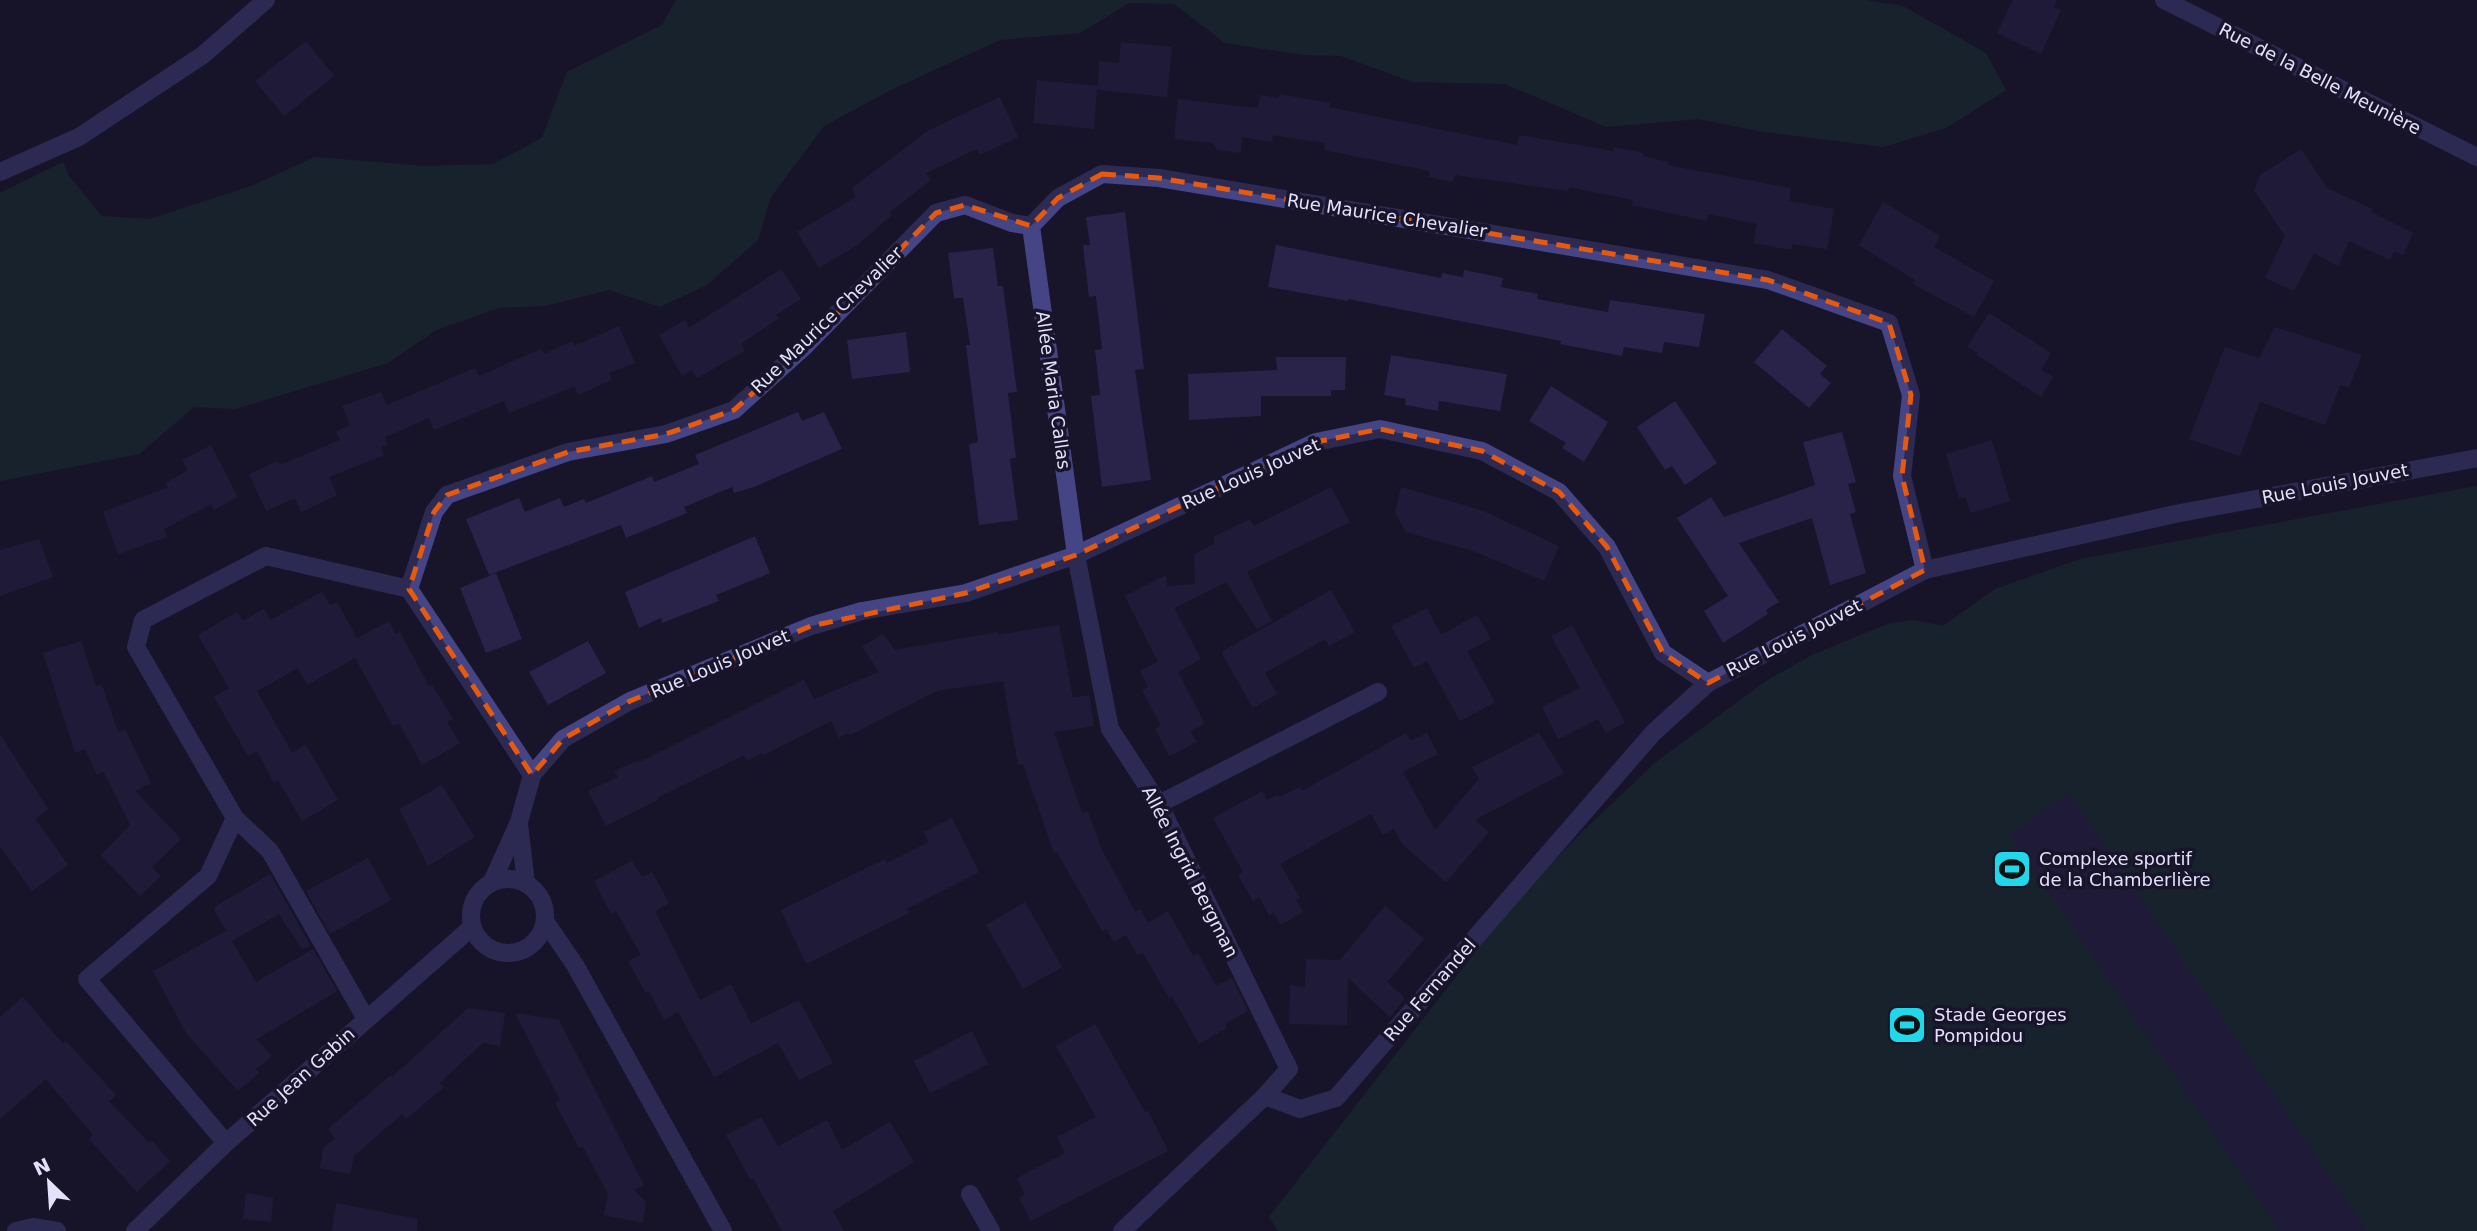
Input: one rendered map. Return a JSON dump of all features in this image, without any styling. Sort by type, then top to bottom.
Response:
[{"type":"street","points":[[0,172],[79,137],[203,55],[266,0]]},
{"type":"street","name":"Rue de la Belle Meunière","points":[[2164,0],[2477,157]]},
{"type":"street","name":"Rue Maurice Chevalier","points":[[409,589],[434,512],[447,495],[568,452],[666,435],[734,410],[805,346],[936,213],[965,205],[1012,223],[1031,226],[1058,198],[1102,174],[1159,178],[1768,280],[1889,323],[1911,395],[1902,476],[1924,570]]},
{"type":"street","name":"Allée Maria Callas","points":[[1031,226],[1076,555]]},
{"type":"street","name":"Rue Louis Jouvet","points":[[492,882],[519,822],[532,775],[564,739],[630,701],[810,626],[862,611],[966,593],[1076,555],[1316,442],[1380,429],[1482,451],[1559,492],[1607,547],[1664,653],[1708,683],[1924,570],[2175,514],[2477,458]]},
{"type":"street","name":"Allée Ingrid Bergman","points":[[1076,555],[1110,729],[1159,804],[1289,1069],[1265,1096]]},
{"type":"street","points":[[366,1019],[270,851],[235,818],[136,647],[143,620],[266,556],[409,589],[532,775]]},
{"type":"street","name":"Rue Fernandel","points":[[1265,1096],[1300,1108],[1336,1098],[1653,733],[1708,683]]},
{"type":"street","points":[[1159,804],[1378,692]]},
{"type":"street","points":[[226,1143],[87,979],[208,876],[235,818]]},
{"type":"street","name":"Rue Louis Jouvet","points":[[519,822],[526,883]]},
{"type":"street","points":[[545,922],[536,942],[521,952],[497,952],[477,939],[472,928],[471,906],[476,896],[492,882],[503,879],[526,883],[542,899],[545,922],[575,965],[723,1231]]},
{"type":"street","name":"Rue Jean Gabin","points":[[135,1231],[226,1143],[472,928]]},
{"type":"street","points":[[536,942],[575,965]]},
{"type":"street","points":[[1122,1231],[1265,1096]]},
{"type":"street","points":[[970,1194],[991,1231]]},
{"type":"street","points":[[16,1231],[33,1227],[57,1231]]},
{"type":"highlighted area","points":[[1102,174],[1159,178],[1768,280],[1889,323],[1911,395],[1902,476],[1925,570],[1708,683],[1663,653],[1607,547],[1559,492],[1482,451],[1380,429],[1316,442],[1076,555],[966,593],[811,626],[630,701],[563,739],[532,775],[409,589],[434,512],[447,495],[568,452],[666,434],[734,410],[805,346],[936,213],[965,205],[1031,226],[1058,198]]},
{"type":"green space","points":[[676,0],[1866,0],[1903,6],[1986,53],[2006,90],[1946,128],[1883,147],[1764,132],[1699,119],[1606,127],[1505,84],[1413,82],[1341,56],[1304,55],[1225,43],[1174,4],[1129,3],[1080,33],[1000,40],[893,89],[824,126],[771,197],[758,240],[707,285],[660,307],[609,290],[545,306],[499,308],[436,330],[388,363],[235,409],[194,407],[139,454],[0,481],[0,193],[63,162],[69,176],[102,216],[150,219],[251,186],[315,157],[424,166],[493,164],[542,138],[567,72],[662,25]]},
{"type":"green space","name":"Complexe sportif de la Chamberlière","points":[[2477,486],[2477,1231],[1278,1231],[1269,1217],[1512,905],[1581,833],[1656,762],[1766,681],[1812,655],[1890,623],[1913,620],[1943,626],[1995,589],[2080,559]]},
{"type":"building","points":[[2013,0],[2057,0],[2054,7],[2061,10],[2041,54],[1997,33]]},
{"type":"building","points":[[306,41],[334,76],[284,116],[255,81]]},
{"type":"building","points":[[1121,42],[1172,47],[1167,97],[1097,90],[1094,129],[1033,123],[1037,80],[1098,86],[1099,61],[1119,63]]},
{"type":"building","points":[[1280,94],[1330,103],[1329,107],[1517,145],[1519,135],[1613,151],[1614,147],[1643,153],[1643,156],[1668,162],[1667,165],[1791,188],[1789,201],[1834,209],[1827,249],[1792,244],[1791,250],[1753,243],[1757,224],[1708,214],[1707,221],[1632,205],[1633,200],[1569,187],[1568,191],[1455,175],[1453,182],[1429,177],[1430,171],[1324,150],[1325,143],[1273,135],[1272,142],[1242,137],[1241,153],[1217,150],[1213,143],[1174,139],[1178,99],[1258,108],[1260,95],[1278,98]]},
{"type":"building","points":[[1000,97],[1018,137],[980,155],[977,149],[926,173],[931,180],[890,212],[892,215],[857,245],[819,268],[797,232],[856,197],[852,188],[929,130]]},
{"type":"building","points":[[2301,149],[2327,188],[2373,209],[2371,212],[2413,233],[2403,255],[2394,251],[2390,260],[2349,241],[2338,266],[2314,253],[2294,291],[2265,278],[2285,236],[2254,190],[2260,175]]},
{"type":"building","points":[[1883,202],[1940,236],[1934,247],[1994,281],[1974,317],[1913,284],[1915,280],[1859,245]]},
{"type":"building","points":[[1125,212],[1144,369],[1135,370],[1151,480],[1102,487],[1091,396],[1100,395],[1095,350],[1102,349],[1096,296],[1089,297],[1083,245],[1090,245],[1086,217]]},
{"type":"building","points":[[1276,245],[1441,278],[1442,273],[1463,277],[1464,270],[1484,274],[1503,278],[1501,287],[1538,294],[1537,299],[1608,312],[1610,300],[1705,314],[1699,347],[1664,342],[1662,353],[1624,347],[1622,356],[1560,344],[1561,341],[1348,299],[1268,287]]},
{"type":"building","points":[[993,248],[998,286],[1003,286],[1017,392],[1008,393],[1016,458],[1010,459],[1018,520],[979,525],[969,444],[978,442],[966,345],[970,345],[963,298],[954,298],[948,253]]},
{"type":"building","points":[[781,269],[801,299],[776,315],[779,318],[741,344],[745,351],[697,378],[692,370],[682,376],[659,335],[685,320],[689,328]]},
{"type":"building","points":[[1989,313],[2051,353],[2041,370],[2053,377],[2041,397],[1967,347]]},
{"type":"building","points":[[619,326],[635,363],[609,373],[612,380],[578,395],[575,386],[509,413],[504,401],[434,430],[429,418],[385,437],[387,444],[381,447],[384,455],[329,477],[337,495],[301,512],[295,498],[266,511],[249,474],[278,461],[280,465],[340,440],[336,432],[350,425],[342,406],[381,392],[387,405],[475,368],[479,376],[541,349],[544,354],[572,341],[574,346]]},
{"type":"building","points":[[2275,327],[2362,355],[2349,387],[2340,385],[2325,425],[2260,402],[2240,456],[2189,439],[2225,347],[2259,358]]},
{"type":"building","points":[[1782,329],[1827,366],[1820,374],[1831,383],[1809,408],[1754,362]]},
{"type":"building","points":[[906,332],[910,372],[852,379],[847,340]]},
{"type":"building","points":[[1391,355],[1507,374],[1500,411],[1439,401],[1438,411],[1405,405],[1406,399],[1384,395]]},
{"type":"building","points":[[1276,357],[1346,357],[1345,390],[1331,390],[1331,396],[1261,396],[1261,416],[1189,420],[1188,374],[1277,370]]},
{"type":"building","points":[[1551,386],[1608,422],[1584,462],[1562,448],[1566,443],[1529,421]]},
{"type":"building","points":[[1675,401],[1717,463],[1685,485],[1672,466],[1665,470],[1637,427]]},
{"type":"building","points":[[798,412],[802,421],[824,412],[842,449],[754,487],[734,493],[732,487],[684,507],[687,513],[626,538],[621,525],[489,575],[466,519],[519,498],[525,512],[560,498],[564,507],[584,499],[586,503],[652,476],[654,482],[699,464],[695,455]]},
{"type":"building","points":[[1842,432],[1856,482],[1848,484],[1856,512],[1850,514],[1866,573],[1830,585],[1812,518],[1739,543],[1779,602],[1766,610],[1768,614],[1723,643],[1704,611],[1728,596],[1677,518],[1711,497],[1724,517],[1815,485],[1803,442]]},
{"type":"building","points":[[1992,440],[2010,501],[1971,513],[1965,497],[1959,498],[1946,454]]},
{"type":"building","points":[[211,445],[238,497],[214,510],[211,504],[164,529],[167,537],[118,554],[103,512],[168,487],[166,483],[188,470],[182,460]]},
{"type":"building","points":[[1331,487],[1350,522],[1247,572],[1272,621],[1257,629],[1226,582],[1174,608],[1201,659],[1178,672],[1205,724],[1190,731],[1197,742],[1169,756],[1155,729],[1161,726],[1142,690],[1148,687],[1140,671],[1158,662],[1125,596],[1166,575],[1167,586],[1195,584],[1194,554],[1215,543],[1213,537],[1250,519],[1254,526]]},
{"type":"building","points":[[1401,487],[1481,510],[1559,546],[1544,581],[1476,552],[1406,532],[1395,513]]},
{"type":"building","points":[[755,536],[770,573],[716,595],[719,601],[662,623],[661,618],[639,628],[625,592]]},
{"type":"building","points":[[39,539],[53,577],[0,596],[0,550]]},
{"type":"building","points":[[496,573],[522,639],[486,653],[460,588]]},
{"type":"building","points":[[1331,590],[1355,632],[1329,646],[1325,639],[1265,673],[1277,694],[1253,708],[1221,652]]},
{"type":"building","points":[[322,592],[330,605],[337,602],[357,638],[389,621],[396,634],[400,632],[429,686],[432,685],[453,719],[447,722],[460,743],[422,765],[399,723],[393,726],[355,658],[307,685],[298,668],[257,691],[292,753],[306,745],[338,800],[302,821],[278,780],[274,783],[257,751],[248,756],[214,697],[229,688],[198,635],[237,612],[243,621],[264,609],[270,620]]},
{"type":"building","points":[[1427,608],[1441,635],[1477,615],[1491,639],[1467,651],[1495,702],[1460,721],[1427,661],[1414,668],[1391,626]]},
{"type":"building","points":[[1059,625],[1073,698],[1089,695],[1094,726],[1054,732],[1082,813],[1088,812],[1101,848],[1135,911],[1140,909],[1148,923],[1168,911],[1193,956],[1198,953],[1216,986],[1232,978],[1248,1011],[1225,1024],[1227,1028],[1199,1044],[1172,996],[1169,998],[1143,953],[1137,955],[1126,935],[1114,942],[1106,929],[1102,931],[1057,852],[1054,853],[1023,764],[1018,765],[1003,681],[937,691],[839,738],[831,721],[763,755],[762,753],[747,761],[744,755],[606,826],[588,791],[618,777],[614,771],[639,760],[640,762],[804,680],[814,699],[879,672],[862,647],[883,634],[895,650],[998,632],[998,635]]},
{"type":"building","points":[[1572,625],[1625,722],[1606,733],[1598,719],[1558,739],[1542,707],[1580,688],[1551,636]]},
{"type":"building","points":[[81,641],[96,686],[102,685],[118,732],[125,729],[151,783],[135,791],[181,839],[152,867],[161,876],[140,896],[101,855],[130,825],[104,772],[97,775],[85,749],[75,753],[43,653]]},
{"type":"building","points":[[588,641],[606,673],[548,705],[529,672]]},
{"type":"building","points":[[1406,733],[1411,741],[1427,733],[1438,754],[1403,772],[1435,830],[1479,779],[1472,767],[1539,733],[1564,773],[1475,820],[1489,832],[1446,882],[1402,844],[1394,829],[1383,835],[1371,814],[1326,838],[1280,864],[1300,898],[1296,900],[1303,912],[1281,925],[1274,913],[1269,915],[1259,897],[1253,901],[1238,875],[1243,872],[1213,818],[1262,791],[1267,800],[1300,787],[1302,791]]},
{"type":"building","points":[[0,734],[48,809],[35,819],[68,865],[32,891],[0,846]]},
{"type":"building","points":[[442,785],[475,837],[428,866],[399,809]]},
{"type":"building","points":[[2069,793],[2367,1231],[2280,1231],[2010,835]]},
{"type":"building","points":[[952,818],[979,872],[907,909],[909,913],[806,964],[781,910],[885,859],[887,863],[929,842],[924,832]]},
{"type":"building","points":[[368,858],[391,900],[330,934],[306,891]]},
{"type":"building","points":[[632,861],[642,877],[652,872],[669,903],[655,911],[700,1000],[731,984],[751,1023],[799,1000],[833,1063],[799,1080],[778,1043],[714,1077],[678,1012],[664,1020],[649,991],[646,993],[628,961],[641,955],[616,911],[611,914],[594,881]]},
{"type":"building","points":[[270,874],[310,945],[302,949],[279,914],[232,941],[213,908]]},
{"type":"building","points":[[1025,902],[1062,967],[1023,989],[986,925]]},
{"type":"building","points":[[1385,906],[1424,939],[1387,982],[1405,998],[1390,1017],[1348,978],[1347,1025],[1289,1024],[1290,985],[1305,987],[1306,959],[1340,960]]},
{"type":"building","points":[[226,931],[256,982],[313,949],[337,991],[257,1039],[272,1056],[256,1069],[259,1073],[238,1091],[186,1033],[153,971]]},
{"type":"building","points":[[23,997],[63,1044],[66,1041],[116,1095],[109,1101],[170,1161],[137,1192],[89,1139],[93,1135],[46,1079],[0,1119],[0,1017]]},
{"type":"building","points":[[468,1008],[505,1013],[500,1046],[483,1043],[439,1083],[444,1087],[406,1119],[402,1114],[354,1156],[350,1174],[320,1168],[323,1148],[335,1138],[328,1129],[391,1075],[392,1077]]},
{"type":"building","points":[[515,1013],[559,1020],[644,1185],[634,1190],[646,1202],[643,1223],[604,1215],[608,1194],[555,1103],[560,1100]]},
{"type":"building","points":[[1095,1024],[1145,1112],[1148,1111],[1168,1151],[1031,1221],[1019,1198],[1025,1194],[1017,1178],[1065,1153],[1057,1137],[1096,1117],[1056,1046]]},
{"type":"building","points":[[972,1031],[988,1064],[930,1093],[914,1061]]},
{"type":"building","points":[[761,1117],[778,1146],[827,1120],[842,1150],[890,1122],[914,1162],[833,1211],[844,1231],[782,1231],[726,1135]]},
{"type":"building","points":[[246,1193],[273,1198],[271,1222],[243,1219]]},
{"type":"building","points":[[336,1203],[418,1219],[417,1231],[332,1231]]},
{"type":"place","name":"Complexe sportif de la Chamberlière","points":[[2012,869]]},
{"type":"place","name":"Stade Georges Pompidou","points":[[1907,1025]]}]
